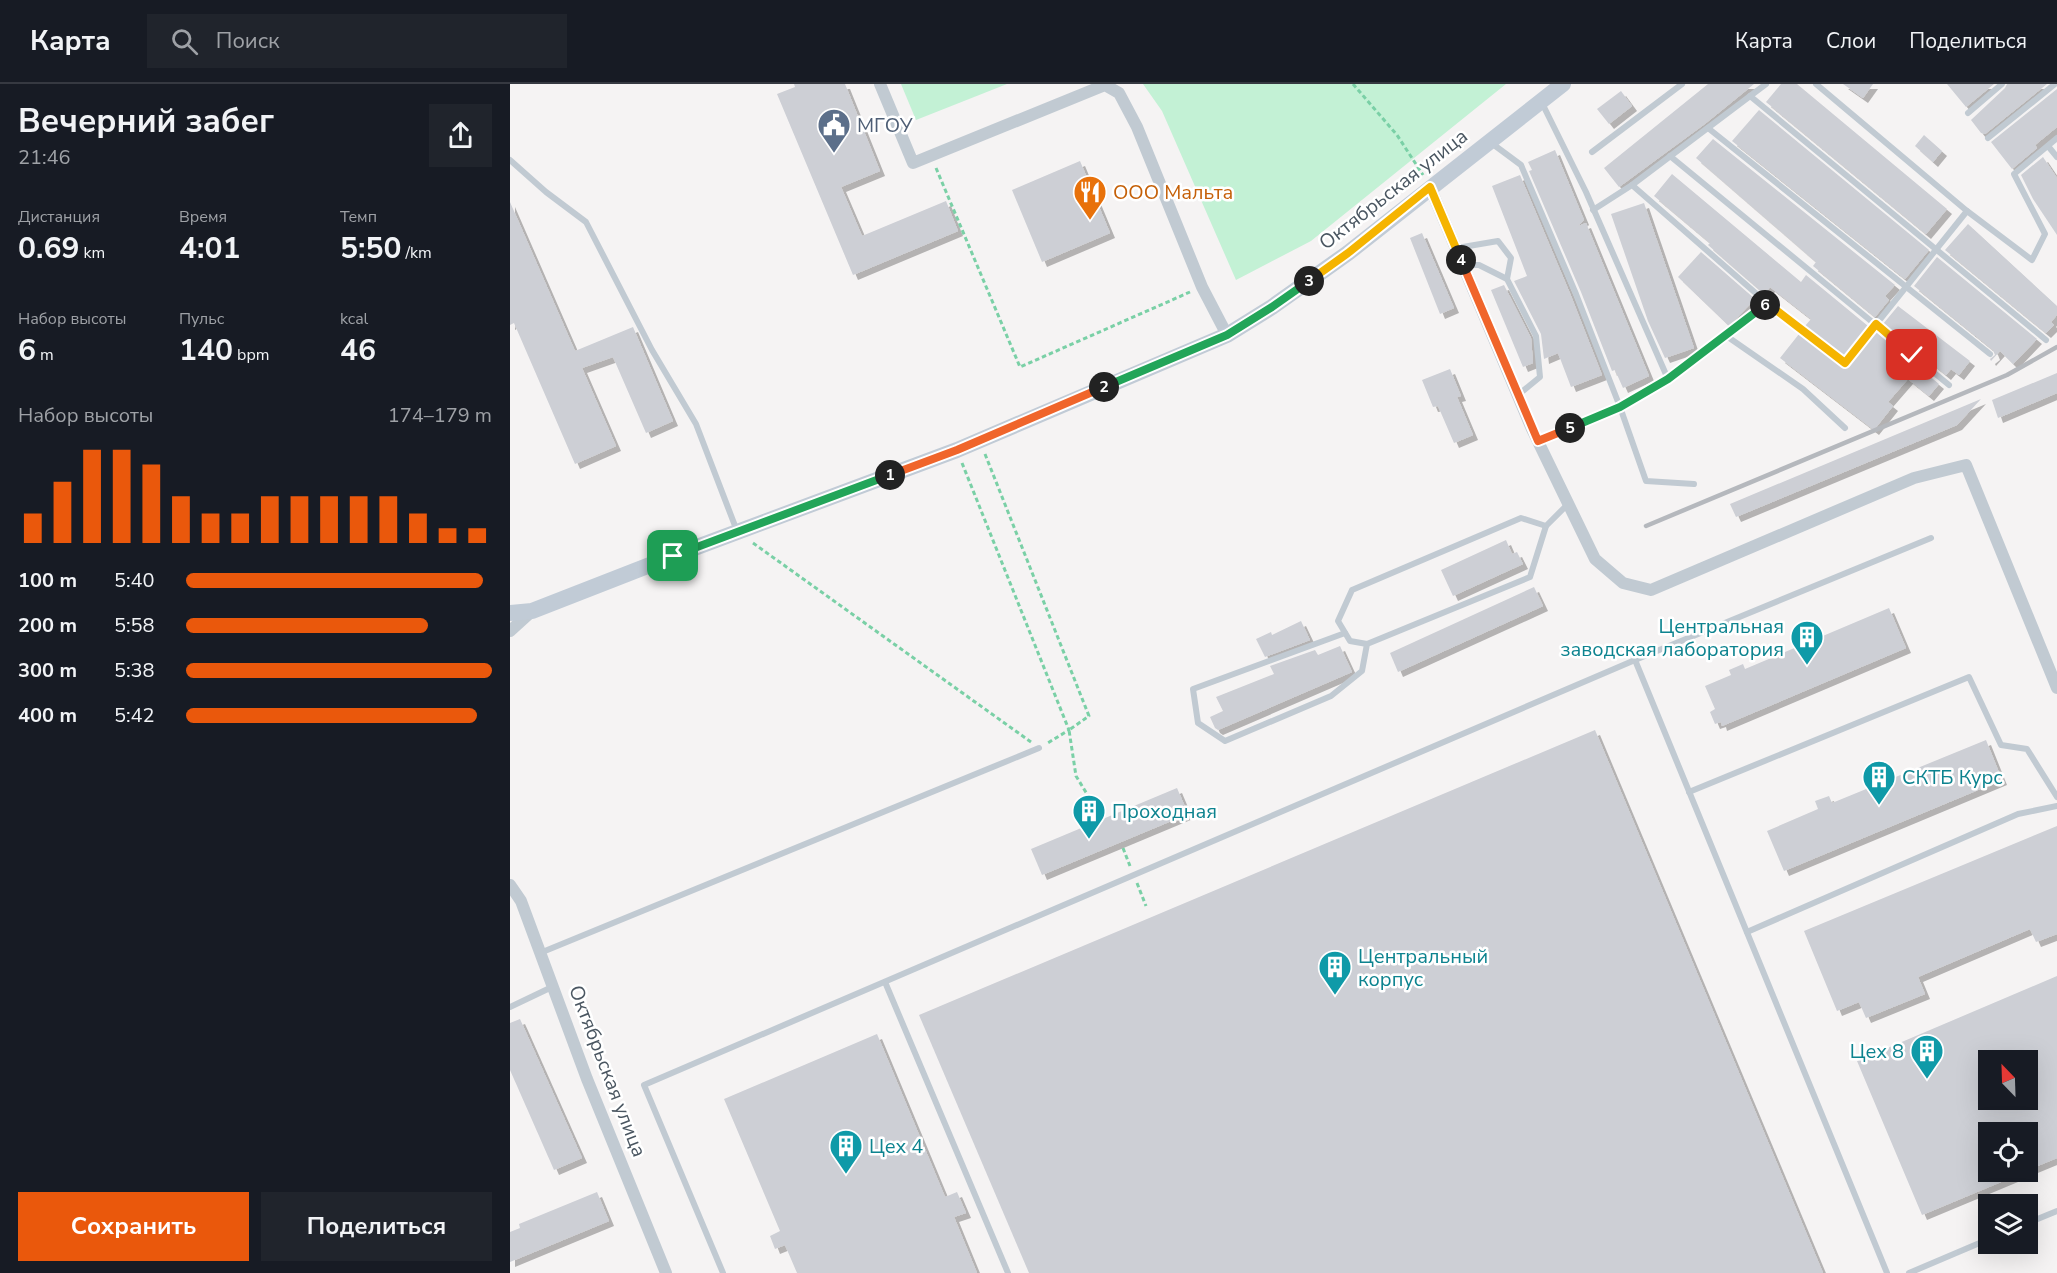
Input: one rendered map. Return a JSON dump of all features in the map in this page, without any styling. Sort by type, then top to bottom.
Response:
[{"type":"main road","name":"Октябрьская улица","points":[[510,613],[532,611],[957,450],[1227,335],[1272,307],[1348,253],[1563,84]]},
{"type":"street","points":[[880,84],[913,163],[1105,85],[1119,93],[1137,128],[1202,287],[1227,335]]},
{"type":"street","points":[[1430,187],[1538,441],[1595,559],[1623,583],[1651,590],[1914,478],[1966,465],[2054,671],[2057,688]]},
{"type":"street","points":[[510,631],[532,611]]},
{"type":"street","name":"Октябрьская улица","points":[[510,885],[521,901],[587,1079],[666,1273]]},
{"type":"lane","points":[[1592,152],[1682,84]]},
{"type":"lane","points":[[1593,210],[1632,185],[1766,84]]},
{"type":"lane","points":[[1816,84],[1967,211],[2032,260],[2045,234],[2014,174],[2057,138]]},
{"type":"lane","points":[[1968,113],[2002,84]]},
{"type":"lane","points":[[1988,138],[2055,84]]},
{"type":"lane","points":[[1750,96],[2046,340]]},
{"type":"lane","points":[[1541,101],[1593,210],[1668,379]]},
{"type":"lane","points":[[1708,128],[1990,354]]},
{"type":"lane","points":[[1489,141],[1521,165],[1576,294],[1646,481],[1694,484]]},
{"type":"lane","points":[[2048,146],[2057,157]]},
{"type":"lane","points":[[1670,156],[1949,385]]},
{"type":"lane","points":[[510,160],[546,192],[586,222],[652,350],[696,424],[737,532]]},
{"type":"lane","points":[[1632,185],[1767,303],[1845,363],[1967,211]]},
{"type":"lane","points":[[1456,249],[1498,241],[1511,258],[1507,279]]},
{"type":"lane","points":[[1462,265],[1479,265],[1507,279],[1536,336],[1540,377],[1518,395]]},
{"type":"lane","points":[[1538,441],[1620,407],[1668,379],[1767,303]]},
{"type":"lane","points":[[1725,335],[1803,389],[1845,428]]},
{"type":"lane","points":[[1546,526],[1521,518],[1352,590],[1338,621],[1350,641],[1367,644],[1530,577],[1546,526],[1568,503]]},
{"type":"lane","points":[[723,1273],[644,1085],[1635,660],[1931,538]]},
{"type":"lane","points":[[1345,633],[1193,689],[1198,723],[1225,741],[1331,696],[1362,671],[1367,644]]},
{"type":"lane","points":[[1635,660],[1887,1273]]},
{"type":"lane","points":[[1689,792],[1969,677],[2001,745],[2027,749],[2057,797]]},
{"type":"lane","points":[[540,953],[1039,748]]},
{"type":"lane","points":[[1747,932],[2018,813],[2057,806]]},
{"type":"lane","points":[[885,982],[1008,1273]]},
{"type":"lane","points":[[510,1007],[553,986]]},
{"type":"lane","points":[[2038,1219],[2057,1211]]},
{"type":"lane","points":[[1909,1273],[1978,1244]]},
{"type":"path","points":[[1353,84],[1397,135],[1430,187]]},
{"type":"path","points":[[926,158],[1020,367],[1202,287]]},
{"type":"path","points":[[737,532],[1039,748],[1089,716],[979,441]]},
{"type":"path","points":[[957,450],[1069,730],[1076,776],[1098,812]]},
{"type":"green space","points":[[901,84],[1007,84],[916,120]]},
{"type":"green space","points":[[1143,84],[1506,84],[1311,241],[1236,280],[1162,111]]},
{"type":"building","points":[[794,84],[845,84],[880,171],[841,187],[862,236],[946,201],[958,231],[853,275],[777,94],[795,87]]},
{"type":"building","points":[[1708,84],[1754,84],[1706,123],[1619,187],[1604,168]]},
{"type":"building","points":[[1781,84],[1797,84],[1947,209],[1926,234],[1766,102]]},
{"type":"building","points":[[1843,84],[1873,84],[1863,98]]},
{"type":"building","points":[[1947,84],[1994,84],[1966,107]]},
{"type":"building","points":[[2007,84],[2047,84],[1985,134],[1981,133],[1971,120]]},
{"type":"building","points":[[2057,89],[2057,127],[2035,145],[2037,148],[2012,169],[1991,142]]},
{"type":"building","points":[[1621,91],[1632,106],[1609,124],[1597,109]]},
{"type":"building","points":[[1759,110],[1929,250],[1905,279],[1732,141]]},
{"type":"building","points":[[1924,135],[1942,151],[1933,162],[1915,146]]},
{"type":"building","points":[[1713,139],[1895,285],[1885,296],[1889,300],[1875,317],[1813,266],[1816,262],[1696,158]]},
{"type":"building","points":[[1555,150],[1584,220],[1578,226],[1586,223],[1649,376],[1623,388],[1615,370],[1612,371],[1529,171],[1532,170],[1528,162]]},
{"type":"building","points":[[2043,157],[2057,178],[2057,235],[2033,199],[2021,175]]},
{"type":"building","points":[[1080,161],[1110,233],[1042,262],[1012,190]]},
{"type":"building","points":[[1672,174],[1801,282],[1806,275],[1868,326],[1844,356],[1805,326],[1811,319],[1770,287],[1767,291],[1765,289],[1762,292],[1708,245],[1710,243],[1654,196]]},
{"type":"building","points":[[1520,175],[1602,375],[1571,387],[1558,353],[1544,359],[1541,334],[1514,281],[1527,276],[1492,186]]},
{"type":"building","points":[[510,202],[575,351],[633,327],[673,421],[646,433],[613,357],[582,368],[616,446],[575,464],[514,323],[510,325]]},
{"type":"building","points":[[1644,203],[1694,348],[1665,358],[1648,321],[1611,214]]},
{"type":"building","points":[[1968,224],[2057,306],[2057,315],[2051,322],[2054,325],[2046,333],[1945,250]]},
{"type":"building","points":[[1422,233],[1454,308],[1440,314],[1410,238]]},
{"type":"building","points":[[1701,252],[1755,299],[1729,326],[1678,277]]},
{"type":"building","points":[[1937,257],[2037,339],[2013,364],[2000,351],[1991,361],[1990,359],[1995,355],[1993,350],[1914,286]]},
{"type":"building","points":[[1504,285],[1531,338],[1533,363],[1523,367],[1491,290]]},
{"type":"building","points":[[1898,306],[1970,361],[1959,375],[1951,369],[1946,375],[1883,324]]},
{"type":"building","points":[[1876,332],[1939,384],[1929,396],[1908,379],[1888,402],[1893,406],[1874,430],[1780,358],[1799,334],[1846,368]]},
{"type":"building","points":[[1450,369],[1461,396],[1457,397],[1473,435],[1454,443],[1438,406],[1433,407],[1422,380]]},
{"type":"building","points":[[2057,373],[2057,393],[1998,418],[1992,400]]},
{"type":"building","points":[[1981,399],[1957,425],[1736,517],[1730,504]]},
{"type":"building","points":[[1506,540],[1512,554],[1517,552],[1523,564],[1453,596],[1441,570]]},
{"type":"building","points":[[1534,587],[1543,606],[1398,672],[1390,653]]},
{"type":"building","name":"Центральная заводская лаборатория","points":[[1889,608],[1906,648],[1722,726],[1721,722],[1715,724],[1710,712],[1715,709],[1705,686],[1731,675],[1729,670],[1743,664],[1745,669]]},
{"type":"building","points":[[1301,621],[1310,640],[1265,657],[1256,639],[1271,632],[1272,635]]},
{"type":"building","points":[[1340,646],[1352,672],[1218,730],[1215,728],[1210,717],[1223,711],[1216,697],[1274,674],[1270,666],[1315,650],[1318,655]]},
{"type":"building","name":"Центральный корпус","points":[[1595,730],[1823,1273],[1029,1273],[919,1015]]},
{"type":"building","name":"СКТБ Курс","points":[[1986,740],[2002,780],[1784,871],[1767,831],[1818,809],[1815,801],[1829,796],[1832,803]]},
{"type":"building","name":"Проходная","points":[[1177,788],[1188,814],[1042,875],[1031,849]]},
{"type":"building","name":"Цех 8","points":[[2057,826],[2057,934],[2036,942],[2030,929],[1918,977],[1925,994],[1866,1018],[1859,1002],[1837,1011],[1804,931]]},
{"type":"building","name":"Цех 8","points":[[2057,976],[2057,1158],[2038,1166],[2038,1122],[1978,1122],[1978,1182],[2001,1182],[1922,1215],[1857,1061]]},
{"type":"building","points":[[520,1019],[582,1158],[554,1170],[510,1070],[510,1023]]},
{"type":"building","name":"Цех 4","points":[[877,1034],[945,1197],[957,1192],[966,1213],[954,1217],[977,1273],[797,1273],[785,1245],[775,1249],[770,1236],[780,1231],[724,1099]]},
{"type":"building","points":[[597,1192],[609,1221],[510,1262],[510,1232],[520,1228],[519,1224]]},
{"type":"railway","points":[[1646,526],[2007,375],[2057,347]]},
{"type":"place","name":"МГОУ","points":[[834,154]]},
{"type":"place","name":"ООО Мальта","points":[[1090,221]]},
{"type":"place","name":"Центральная заводская лаборатория","points":[[1807,666]]},
{"type":"place","name":"СКТБ Курс","points":[[1879,806]]},
{"type":"place","name":"Проходная","points":[[1089,840]]},
{"type":"place","name":"Центральный корпус","points":[[1335,996]]},
{"type":"place","name":"Цех 8","points":[[1927,1080]]},
{"type":"place","name":"Цех 4","points":[[846,1175]]},
{"type":"route","points":[[673,556],[957,450],[1227,335],[1272,307],[1348,253],[1430,187],[1538,441],[1620,407],[1668,379],[1767,303],[1845,363],[1876,324],[1912,355]]}]
